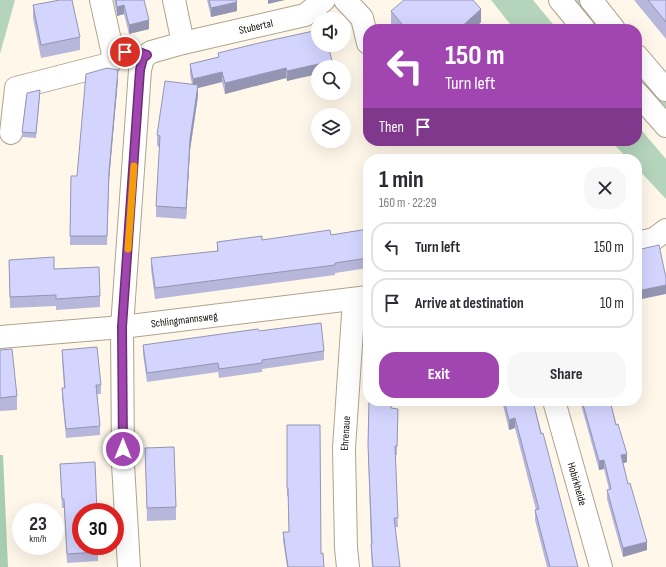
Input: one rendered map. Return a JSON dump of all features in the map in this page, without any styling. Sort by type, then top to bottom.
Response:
[{"type":"street","points":[[11,133],[16,88],[109,64],[113,54],[101,0]]},
{"type":"street","points":[[174,0],[183,43]]},
{"type":"street","name":"Stubertal","points":[[147,55],[151,52],[183,43],[305,15],[324,0]]},
{"type":"street","points":[[344,0],[362,18],[363,24]]},
{"type":"street","points":[[560,0],[580,24]]},
{"type":"street","points":[[591,0],[610,24]]},
{"type":"street","points":[[35,68],[136,51],[147,55],[143,58],[140,70],[122,327],[123,464],[129,567]]},
{"type":"street","points":[[642,62],[666,90]]},
{"type":"street","points":[[642,99],[666,126]]},
{"type":"street","points":[[642,242],[654,240],[666,230]]},
{"type":"street","name":"Schlingmannsweg","points":[[0,337],[122,327],[361,298]]},
{"type":"street","name":"Ehrenaue","points":[[348,567],[346,548],[344,448],[361,298]]},
{"type":"street","name":"Hobirkheide","points":[[555,406],[601,567]]},
{"type":"green space","points":[[0,0],[15,0],[0,54]]},
{"type":"green space","points":[[491,0],[533,0],[553,24],[510,24]]},
{"type":"green space","points":[[569,0],[581,0],[601,24],[588,24]]},
{"type":"green space","points":[[642,72],[666,99],[666,116],[642,89]]},
{"type":"green space","points":[[642,131],[666,159],[666,199],[642,173],[642,154],[623,154],[616,146],[642,146]]},
{"type":"green space","points":[[0,455],[3,455],[8,567],[0,567]]},
{"type":"building","points":[[60,0],[72,0],[80,37],[41,45],[33,5]]},
{"type":"building","points":[[116,0],[144,0],[149,20],[129,25],[124,5],[117,7]]},
{"type":"building","points":[[209,0],[236,0],[237,2],[211,8]]},
{"type":"building","points":[[404,0],[473,0],[481,9],[464,24],[402,24],[391,11]]},
{"type":"building","points":[[648,0],[666,0],[666,22]]},
{"type":"building","points":[[311,32],[311,52],[330,52],[332,60],[311,60],[311,66],[287,71],[286,68],[225,83],[222,72],[193,79],[190,64],[219,57],[218,53]]},
{"type":"building","points":[[107,68],[118,70],[109,171],[107,236],[70,236],[71,176],[77,176],[86,74]]},
{"type":"building","points":[[165,81],[198,85],[190,139],[186,208],[156,206],[160,136],[157,135]]},
{"type":"building","points":[[40,90],[36,133],[22,132],[27,93]]},
{"type":"building","points":[[330,230],[331,235],[363,230],[363,259],[335,263],[335,265],[155,288],[151,258],[218,251],[217,242],[262,236],[262,240]]},
{"type":"building","points":[[659,245],[666,278],[666,285],[642,290],[642,249]]},
{"type":"building","points":[[54,257],[54,269],[99,267],[100,296],[56,299],[56,295],[10,297],[9,260]]},
{"type":"building","points":[[321,323],[324,351],[262,360],[262,363],[219,369],[218,363],[147,373],[143,345],[258,329],[259,331]]},
{"type":"building","points":[[97,347],[101,385],[96,385],[100,426],[66,429],[62,388],[65,388],[62,350]]},
{"type":"building","points":[[12,349],[17,396],[0,398],[0,350]]},
{"type":"building","points":[[369,406],[391,406],[391,408],[398,409],[397,446],[395,446],[398,518],[394,518],[400,567],[373,567],[368,445]]},
{"type":"building","points":[[505,406],[534,406],[541,434],[543,433],[578,567],[550,567],[535,510],[539,509],[515,418],[509,420]]},
{"type":"building","points":[[583,406],[611,406],[616,425],[618,424],[627,454],[621,455],[628,484],[630,483],[647,542],[623,548],[607,490],[611,489],[604,460],[599,461]]},
{"type":"building","points":[[287,425],[320,425],[321,554],[323,553],[324,567],[288,567],[283,532],[289,532]]},
{"type":"building","points":[[174,447],[176,507],[147,508],[145,448]]},
{"type":"building","points":[[95,462],[97,503],[72,503],[72,554],[67,554],[64,499],[62,499],[60,464]]},
{"type":"slow traffic","points":[[128,249],[134,166]]},
{"type":"route","points":[[123,449],[122,327],[140,70],[143,58],[147,55],[136,51],[125,52]]}]
